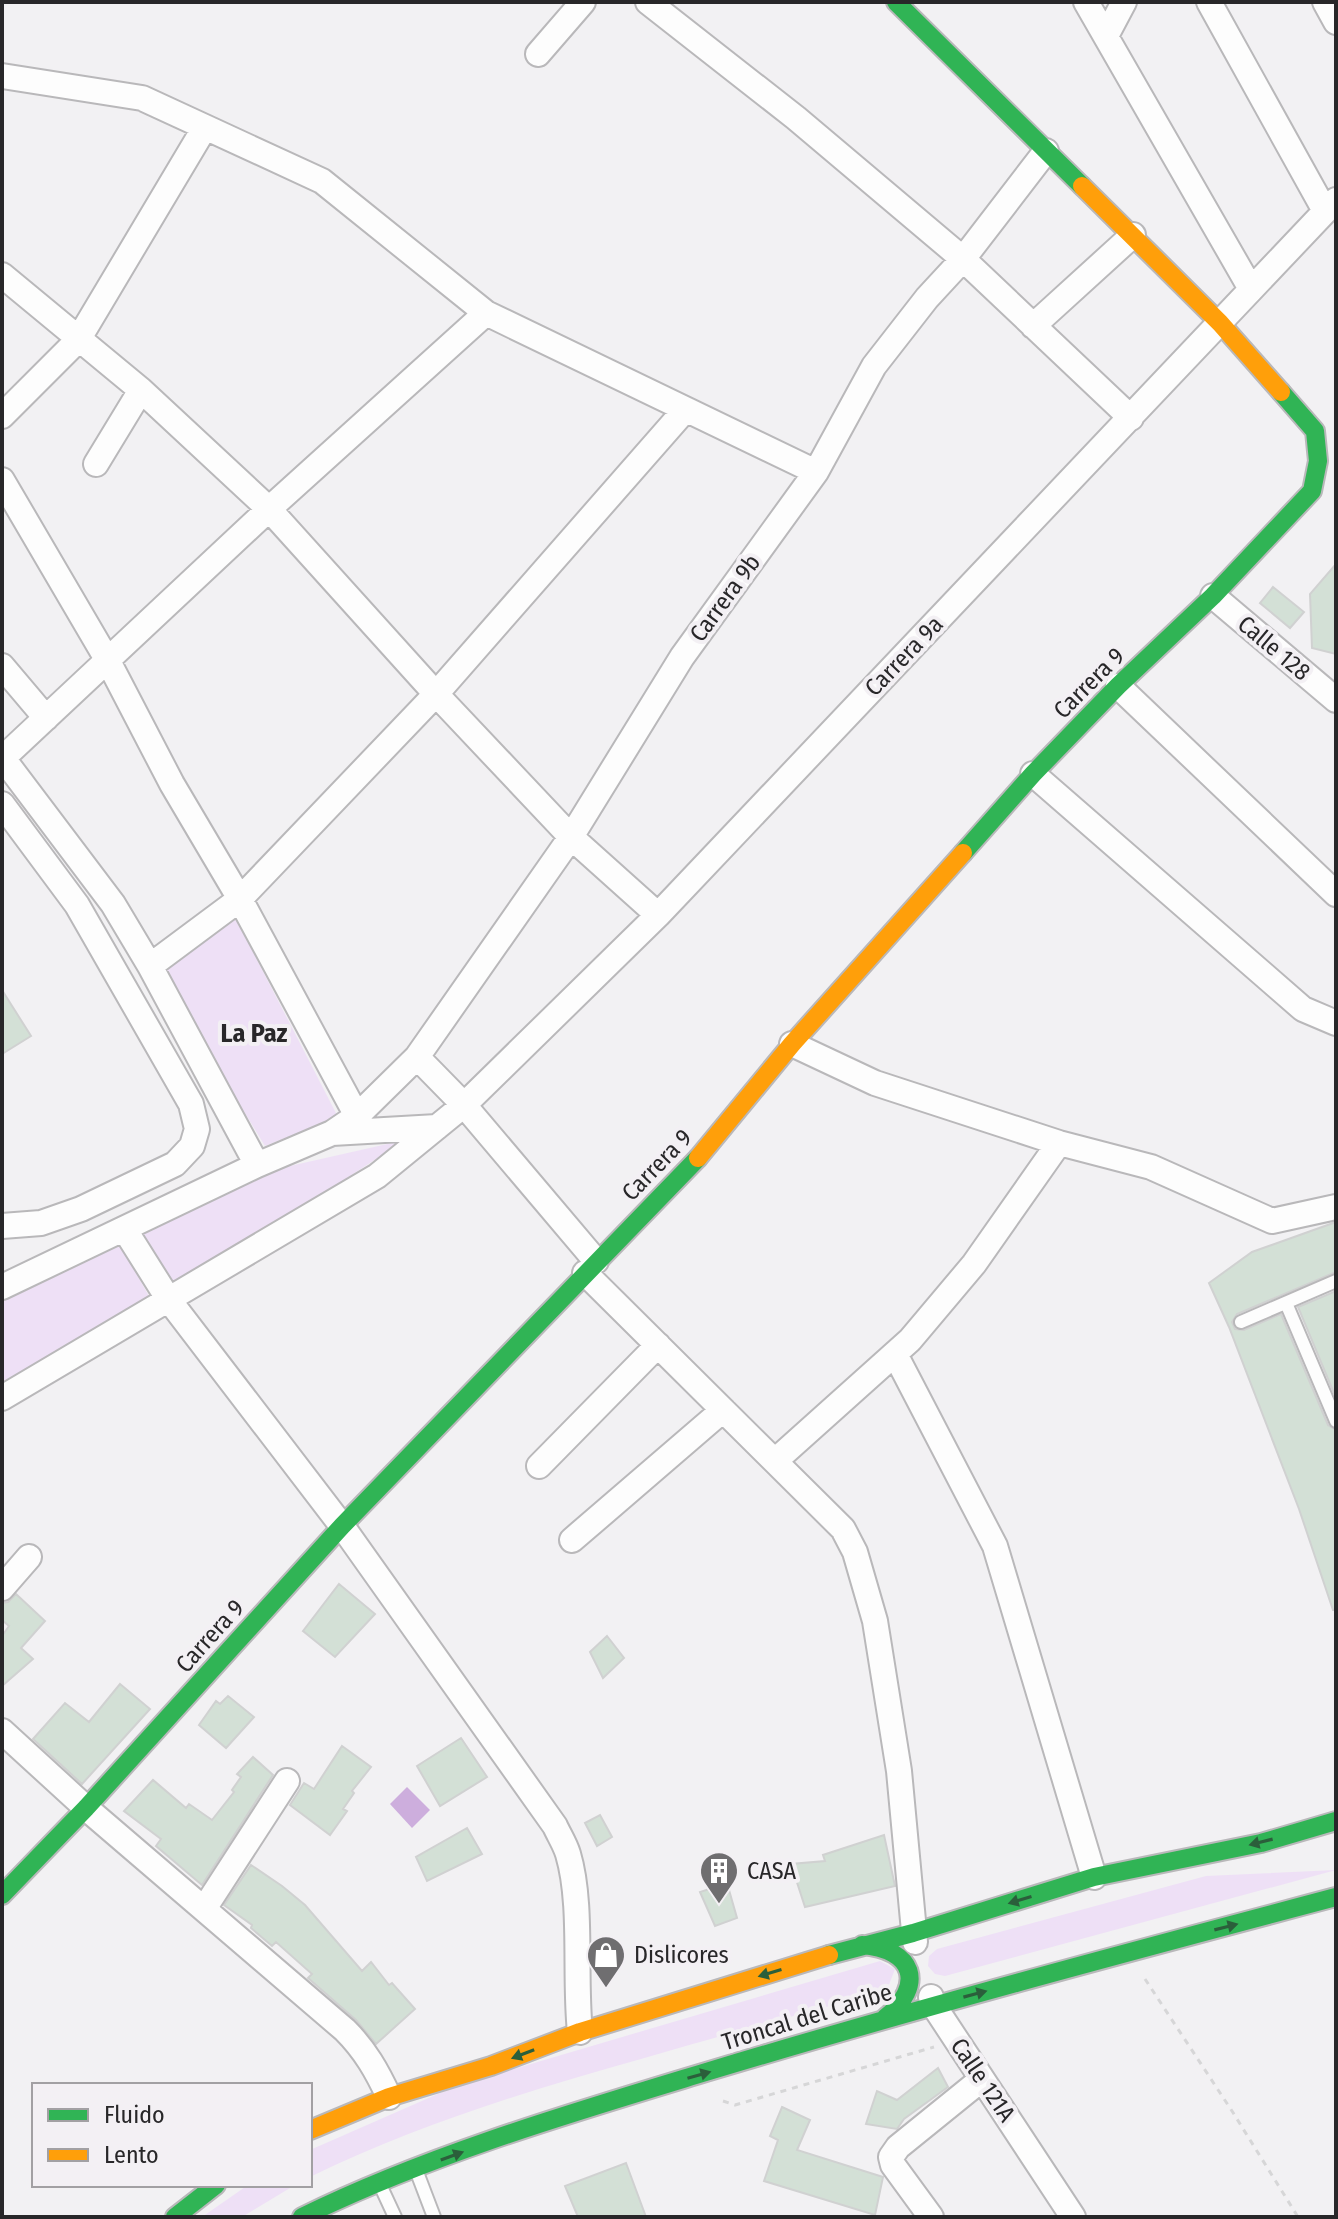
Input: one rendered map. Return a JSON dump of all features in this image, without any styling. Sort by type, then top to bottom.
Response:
[{"type":"main road","points":[[899,3],[1220,323],[1328,445]]},
{"type":"main road","name":"Carrera 9","points":[[2,1895],[86,1808],[342,1526],[708,1148],[792,1044],[1033,774],[1118,686],[1213,596],[1312,491],[1328,445]]},
{"type":"main road","points":[[312,2129],[389,2097],[491,2066],[580,2032],[862,1945],[913,1933],[1094,1877],[1261,1843],[1336,1821]]},
{"type":"main road","name":"Troncal del Caribe","points":[[302,2217],[347,2195],[557,2117],[885,2018],[1336,1897]]},
{"type":"main road","points":[[862,1945],[879,1944],[895,1951],[906,1963],[911,1979],[909,1995],[900,2009],[885,2018]]},
{"type":"main road","points":[[175,2217],[213,2187]]},
{"type":"street","points":[[538,54],[583,2]]},
{"type":"street","points":[[648,2],[796,118],[963,259],[1131,418]]},
{"type":"street","points":[[1086,2],[1251,289]]},
{"type":"street","points":[[1106,36],[1124,2]]},
{"type":"street","points":[[1209,2],[1331,205]]},
{"type":"street","points":[[1325,2],[1336,22]]},
{"type":"street","points":[[2,76],[142,98],[322,181],[486,313],[816,472]]},
{"type":"street","points":[[2,416],[78,340],[205,127]]},
{"type":"street","name":"Carrera 9b","points":[[332,1133],[357,1116],[417,1057],[571,837],[682,657],[816,472],[874,366],[927,298],[963,259],[1046,151]]},
{"type":"street","name":"Carrera 9a","points":[[2,1398],[377,1176],[464,1105],[658,915],[1331,205]]},
{"type":"street","points":[[1033,326],[1133,235]]},
{"type":"street","points":[[2,275],[141,390],[269,509],[436,694],[571,837],[658,915]]},
{"type":"street","points":[[257,1165],[150,966],[113,904],[2,758],[269,509],[486,313]]},
{"type":"street","points":[[96,464],[141,390]]},
{"type":"street","points":[[150,966],[240,899],[436,694],[685,410]]},
{"type":"street","points":[[2,480],[108,661],[172,784],[240,899],[357,1116]]},
{"type":"street","name":"Calle 128","points":[[1213,596],[1336,700]]},
{"type":"street","points":[[6,678],[46,718]]},
{"type":"street","points":[[1118,686],[1336,894]]},
{"type":"street","points":[[1033,774],[1303,1009],[1336,1023]]},
{"type":"street","points":[[2,804],[10,833],[77,905],[191,1104],[197,1129],[192,1146],[175,1164],[81,1209],[41,1223],[2,1226]]},
{"type":"street","points":[[792,1044],[875,1083],[1059,1143],[1151,1167],[1272,1221],[1336,1207]]},
{"type":"street","name":"Calle 121A","points":[[417,1057],[464,1105],[590,1267],[658,1345],[843,1529],[859,1566],[875,1621],[899,1771],[913,1933],[934,2006],[1073,2217]]},
{"type":"street","points":[[2,1287],[257,1165],[332,1133],[437,1127]]},
{"type":"street","points":[[775,1461],[910,1340],[974,1264],[1059,1143]]},
{"type":"street","points":[[125,1230],[169,1300],[342,1526],[555,1826],[568,1853],[574,1890],[580,2032]]},
{"type":"street","points":[[539,1466],[658,1345]]},
{"type":"street","points":[[895,1354],[995,1546],[1094,1877]]},
{"type":"street","points":[[572,1540],[723,1410]]},
{"type":"street","points":[[2,1588],[29,1557]]},
{"type":"street","points":[[2,1731],[86,1808],[361,2046],[377,2070],[389,2097]]},
{"type":"street","points":[[204,1909],[287,1781]]},
{"type":"street","points":[[931,2217],[893,2165],[891,2157],[898,2147],[982,2079]]},
{"type":"lane","points":[[1241,1322],[1336,1281]]},
{"type":"lane","points":[[1286,1303],[1336,1421]]},
{"type":"lane","points":[[416,2169],[434,2217]]},
{"type":"lane","points":[[379,2183],[395,2217]]},
{"type":"path","points":[[1129,1952],[1298,2217]]},
{"type":"path","points":[[712,2071],[721,2099],[735,2105],[957,2040]]},
{"type":"shaded area","points":[[235,917],[338,1117],[265,1146],[158,971]]},
{"type":"shaded area","points":[[405,1140],[171,1293],[140,1234],[259,1173]]},
{"type":"shaded area","points":[[119,1243],[154,1305],[2,1392],[2,1297]]},
{"type":"shaded area","points":[[407,1787],[430,1810],[412,1828],[390,1804]]},
{"type":"shaded area","points":[[1336,1870],[945,1976],[935,1974],[928,1966],[929,1956],[937,1949],[1206,1876]]},
{"type":"shaded area","points":[[880,1961],[895,1969],[887,1990],[514,2097],[391,2141],[312,2176],[312,2149],[456,2086]]},
{"type":"shaded area","points":[[245,2187],[292,2187],[242,2217],[202,2217]]},
{"type":"building","points":[[1336,564],[1336,654],[1312,648],[1310,594]]},
{"type":"building","points":[[1273,587],[1304,612],[1290,628],[1260,603]]},
{"type":"building","points":[[2,990],[31,1036],[2,1054]]},
{"type":"building","points":[[1336,1222],[1336,1272],[1237,1314],[1232,1322],[1235,1329],[1244,1330],[1281,1314],[1328,1425],[1336,1430],[1336,1610],[1333,1610],[1299,1509],[1209,1283],[1252,1252]]},
{"type":"building","points":[[1336,1291],[1336,1398],[1298,1307]]},
{"type":"building","points":[[339,1584],[375,1614],[335,1657],[303,1631]]},
{"type":"building","points":[[16,1594],[45,1621],[21,1648],[33,1659],[2,1686],[2,1636],[9,1626],[2,1620],[2,1603],[8,1602]]},
{"type":"building","points":[[607,1636],[624,1658],[603,1678],[590,1652]]},
{"type":"building","points":[[120,1684],[150,1709],[82,1784],[33,1739],[65,1703],[89,1722]]},
{"type":"building","points":[[228,1696],[254,1717],[226,1748],[199,1725],[216,1701],[220,1704]]},
{"type":"building","points":[[461,1738],[487,1777],[440,1806],[417,1766]]},
{"type":"building","points":[[342,1746],[371,1767],[352,1791],[354,1793],[343,1809],[347,1811],[330,1835],[290,1805],[304,1783],[314,1789]]},
{"type":"building","points":[[253,1757],[273,1775],[202,1885],[156,1846],[161,1839],[124,1811],[153,1780],[186,1808],[189,1804],[212,1820],[234,1792],[232,1790],[241,1777],[237,1774]]},
{"type":"building","points":[[600,1815],[612,1837],[597,1846],[585,1823]]},
{"type":"building","points":[[467,1828],[482,1854],[427,1881],[416,1857]]},
{"type":"building","points":[[884,1835],[895,1886],[805,1907],[791,1864],[825,1861],[823,1855]]},
{"type":"building","points":[[251,1865],[305,1905],[362,1971],[371,1962],[389,1985],[392,1983],[415,2009],[376,2044],[356,2020],[308,1978],[312,1974],[276,1942],[272,1946],[251,1928],[252,1925],[224,1905]]},
{"type":"building","name":"CASA","points":[[727,1883],[737,1918],[715,1926],[700,1892]]},
{"type":"building","points":[[938,2068],[948,2087],[904,2119],[897,2129],[866,2124],[877,2091],[897,2100]]},
{"type":"building","points":[[782,2107],[810,2120],[797,2150],[883,2177],[875,2215],[764,2181],[778,2140],[770,2136]]},
{"type":"building","points":[[626,2163],[646,2217],[578,2217],[565,2186]]},
{"type":"traffic: fast","points":[[896,2],[1082,186]]},
{"type":"traffic: fast","points":[[963,853],[1033,774],[1118,686],[1213,596],[1312,491],[1318,461],[1315,431],[1281,392]]},
{"type":"traffic: fast","points":[[2,1895],[86,1808],[342,1526],[698,1158]]},
{"type":"traffic: fast","points":[[829,1955],[913,1933],[1094,1877],[1261,1843],[1336,1821]]},
{"type":"traffic: fast","points":[[302,2217],[399,2174],[604,2103],[942,2004],[1336,1897]]},
{"type":"traffic: fast","points":[[862,1945],[893,1953],[903,1961],[908,1971],[906,1993],[885,2018]]},
{"type":"traffic: fast","points":[[175,2217],[213,2187]]},
{"type":"traffic: slow","points":[[1082,186],[1220,323],[1281,392]]},
{"type":"traffic: slow","points":[[698,1158],[792,1044],[963,853]]},
{"type":"traffic: slow","points":[[312,2129],[389,2097],[491,2066],[580,2032],[829,1955]]},
{"type":"place","name":"CASA","points":[[719,1905]]},
{"type":"place","name":"Dislicores","points":[[606,1989]]},
{"type":"district","name":"La Paz","points":[[254,1033]]}]
